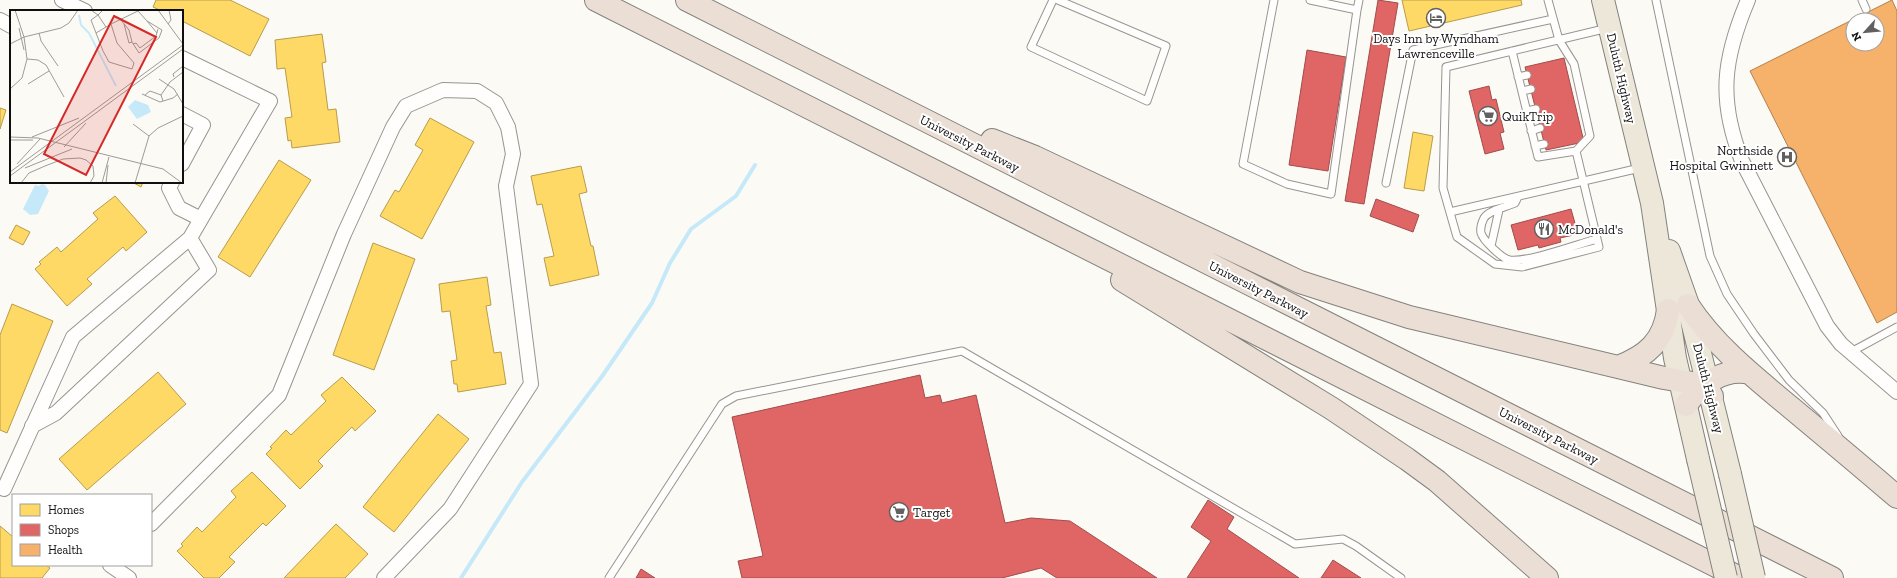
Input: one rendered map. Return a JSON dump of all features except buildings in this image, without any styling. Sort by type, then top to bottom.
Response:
[{"type":"highway","points":[[596,0],[1740,578]]},
{"type":"highway","name":"University Parkway","points":[[687,0],[1832,578]]},
{"type":"highway","points":[[932,124],[983,137],[1035,157],[1300,282],[1409,317],[1618,367],[1680,380],[1708,389]]},
{"type":"highway","points":[[1046,227],[1112,273],[1331,408],[1407,459],[1437,481],[1547,578]]},
{"type":"highway","points":[[1618,367],[1640,356],[1656,342],[1666,322],[1678,308],[1697,319],[1708,332],[1750,373],[1897,497]]},
{"type":"highway","points":[[1686,405],[1734,371],[1750,373]]},
{"type":"main road","name":"Duluth Highway","points":[[1603,0],[1678,308],[1708,389],[1730,474],[1754,578]]},
{"type":"main road","name":"Duluth Highway","points":[[1678,308],[1680,380],[1726,578]]},
{"type":"street","points":[[62,0],[83,10]]},
{"type":"street","points":[[1748,0],[1736,27],[1729,55],[1726,83],[1728,111],[1733,138],[1742,161],[1827,326],[1842,344],[1897,392]]},
{"type":"street","points":[[0,20],[10,25]]},
{"type":"street","points":[[6,490],[32,426],[74,337],[190,238],[270,101],[183,58]]},
{"type":"street","points":[[152,523],[279,395],[344,234],[393,127],[406,106],[443,90],[477,91],[496,103],[508,128],[513,154],[506,186],[531,384],[450,509],[384,578]]},
{"type":"street","points":[[183,114],[203,124],[183,162]]},
{"type":"street","points":[[172,183],[169,188],[179,208],[201,219]]},
{"type":"street","points":[[32,426],[56,413],[209,270],[190,238]]},
{"type":"street","points":[[111,566],[129,578]]},
{"type":"lane","points":[[1054,0],[1032,47],[1147,101],[1166,46],[1058,0]]},
{"type":"lane","points":[[1274,0],[1243,164],[1287,184],[1331,194],[1359,0]]},
{"type":"lane","points":[[1310,0],[1357,10]]},
{"type":"lane","points":[[1512,51],[1538,157],[1576,151],[1590,136],[1586,134],[1570,65],[1559,40],[1548,0]]},
{"type":"lane","points":[[1656,0],[1710,256],[1728,294],[1754,334],[1789,380],[1823,413],[1855,461]]},
{"type":"lane","points":[[1862,0],[1866,8]]},
{"type":"lane","points":[[1386,183],[1413,50],[1554,19]]},
{"type":"lane","points":[[1576,151],[1599,248],[1522,267],[1495,264],[1457,237],[1443,188],[1446,67],[1610,28]]},
{"type":"lane","points":[[1518,77],[1527,75]]},
{"type":"lane","points":[[1522,91],[1531,89]]},
{"type":"lane","points":[[1527,111],[1536,109]]},
{"type":"lane","points":[[1531,131],[1540,128]]},
{"type":"lane","points":[[1535,146],[1544,144]]},
{"type":"lane","points":[[1450,212],[1644,168]]},
{"type":"lane","points":[[1518,197],[1515,204],[1492,212],[1485,217],[1481,225],[1481,233],[1491,246],[1508,260],[1524,259],[1597,239]]},
{"type":"lane","points":[[1491,246],[1499,210]]},
{"type":"lane","points":[[1851,352],[1897,327]]},
{"type":"lane","points":[[609,578],[722,404],[736,396],[962,351],[1295,544],[1343,539],[1356,546],[1401,578]]},
{"type":"water","points":[[42,184],[45,185],[49,191],[38,214],[30,215],[23,209],[35,185],[39,186]]},
{"type":"waterway","points":[[461,578],[522,482],[603,375],[652,303],[670,263],[691,229],[736,196],[755,165]]},
{"type":"place","name":"Days Inn by Wyndham Lawrenceville","points":[[1436,18]]},
{"type":"place","name":"QuikTrip","points":[[1488,116]]},
{"type":"place","name":"Northside Hospital Gwinnett","points":[[1787,157]]},
{"type":"place","name":"McDonald's","points":[[1544,229]]},
{"type":"place","name":"Target","points":[[899,512]]}]
